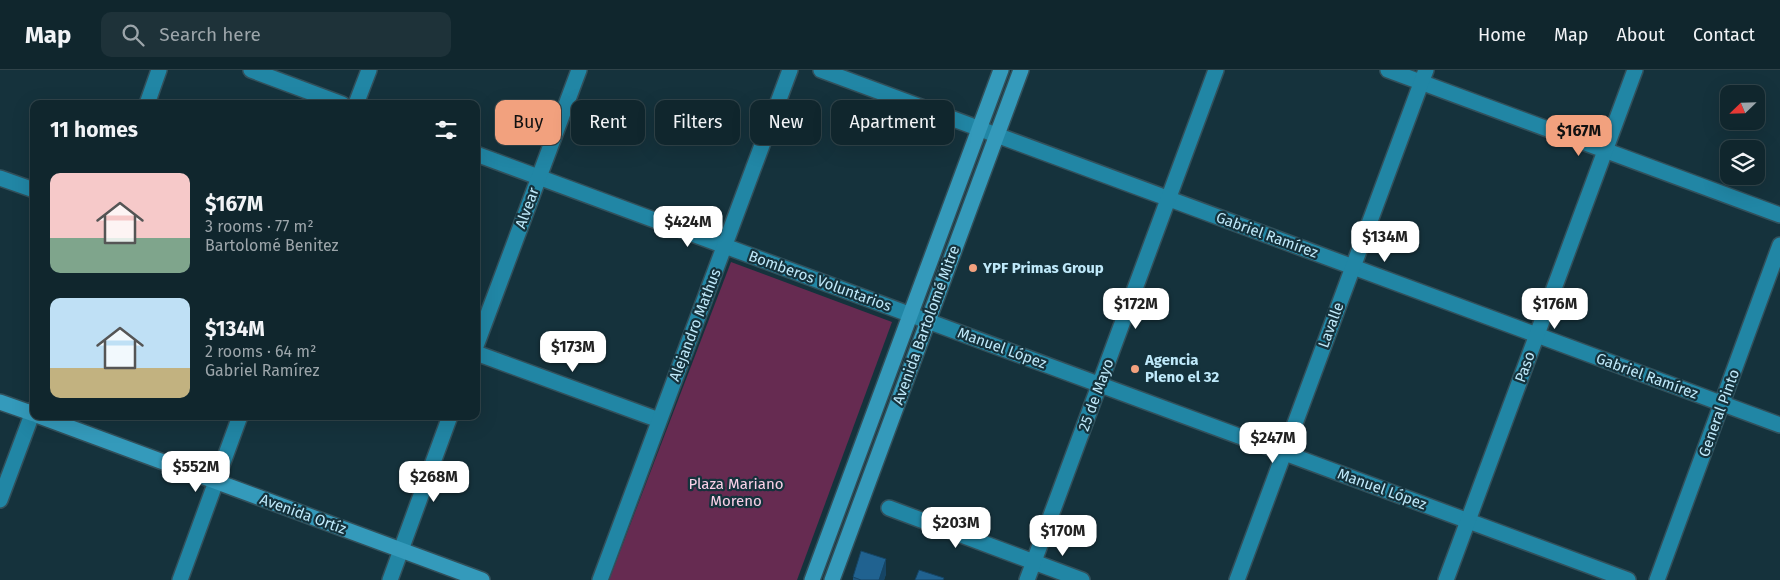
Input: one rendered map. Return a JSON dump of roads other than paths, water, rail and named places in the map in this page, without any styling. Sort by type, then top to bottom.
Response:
[{"type":"main road","name":"Avenida Bartolomé Mitre","points":[[812,580],[1001,70]]},
{"type":"main road","name":"Avenida Bartolomé Mitre","points":[[832,580],[1021,70]]},
{"type":"main road","name":"Avenida Ortíz","points":[[0,402],[30,411]]},
{"type":"main road","name":"Avenida Ortíz","points":[[53,420],[482,580]]},
{"type":"street","points":[[148,100],[159,70]]},
{"type":"street","points":[[251,70],[331,100]]},
{"type":"street","points":[[358,100],[369,70]]},
{"type":"street","name":"Alvear","points":[[480,335],[579,70]]},
{"type":"street","name":"Alejandro Mathus","points":[[600,580],[790,70]]},
{"type":"street","name":"Gabriel Ramírez","points":[[821,70],[1780,425]]},
{"type":"street","name":"25 de Mayo","points":[[1028,580],[1216,70]]},
{"type":"street","points":[[1388,70],[1423,76],[1605,150],[1780,215]]},
{"type":"street","name":"Paso","points":[[1446,580],[1635,70]]},
{"type":"street","name":"Lavalle","points":[[1236,580],[1423,76]]},
{"type":"street","name":"Bomberos Voluntarios","points":[[480,155],[911,314]]},
{"type":"street","points":[[0,178],[30,189]]},
{"type":"street","name":"General Pinto","points":[[1657,580],[1780,245]]},
{"type":"street","name":"Manuel López","points":[[911,314],[1628,580]]},
{"type":"street","points":[[480,354],[659,420]]},
{"type":"street","points":[[0,500],[32,420]]},
{"type":"street","points":[[180,580],[239,420]]},
{"type":"street","points":[[390,580],[449,420]]},
{"type":"street","points":[[889,508],[1082,580]]},
{"type":"place","name":"YPF Primas Group","points":[[973,268]]},
{"type":"place","name":"Agencia Pleno el 32","points":[[1135,369]]},
{"type":"park label","name":"Plaza Mariano Moreno","points":[[736,492]]}]
